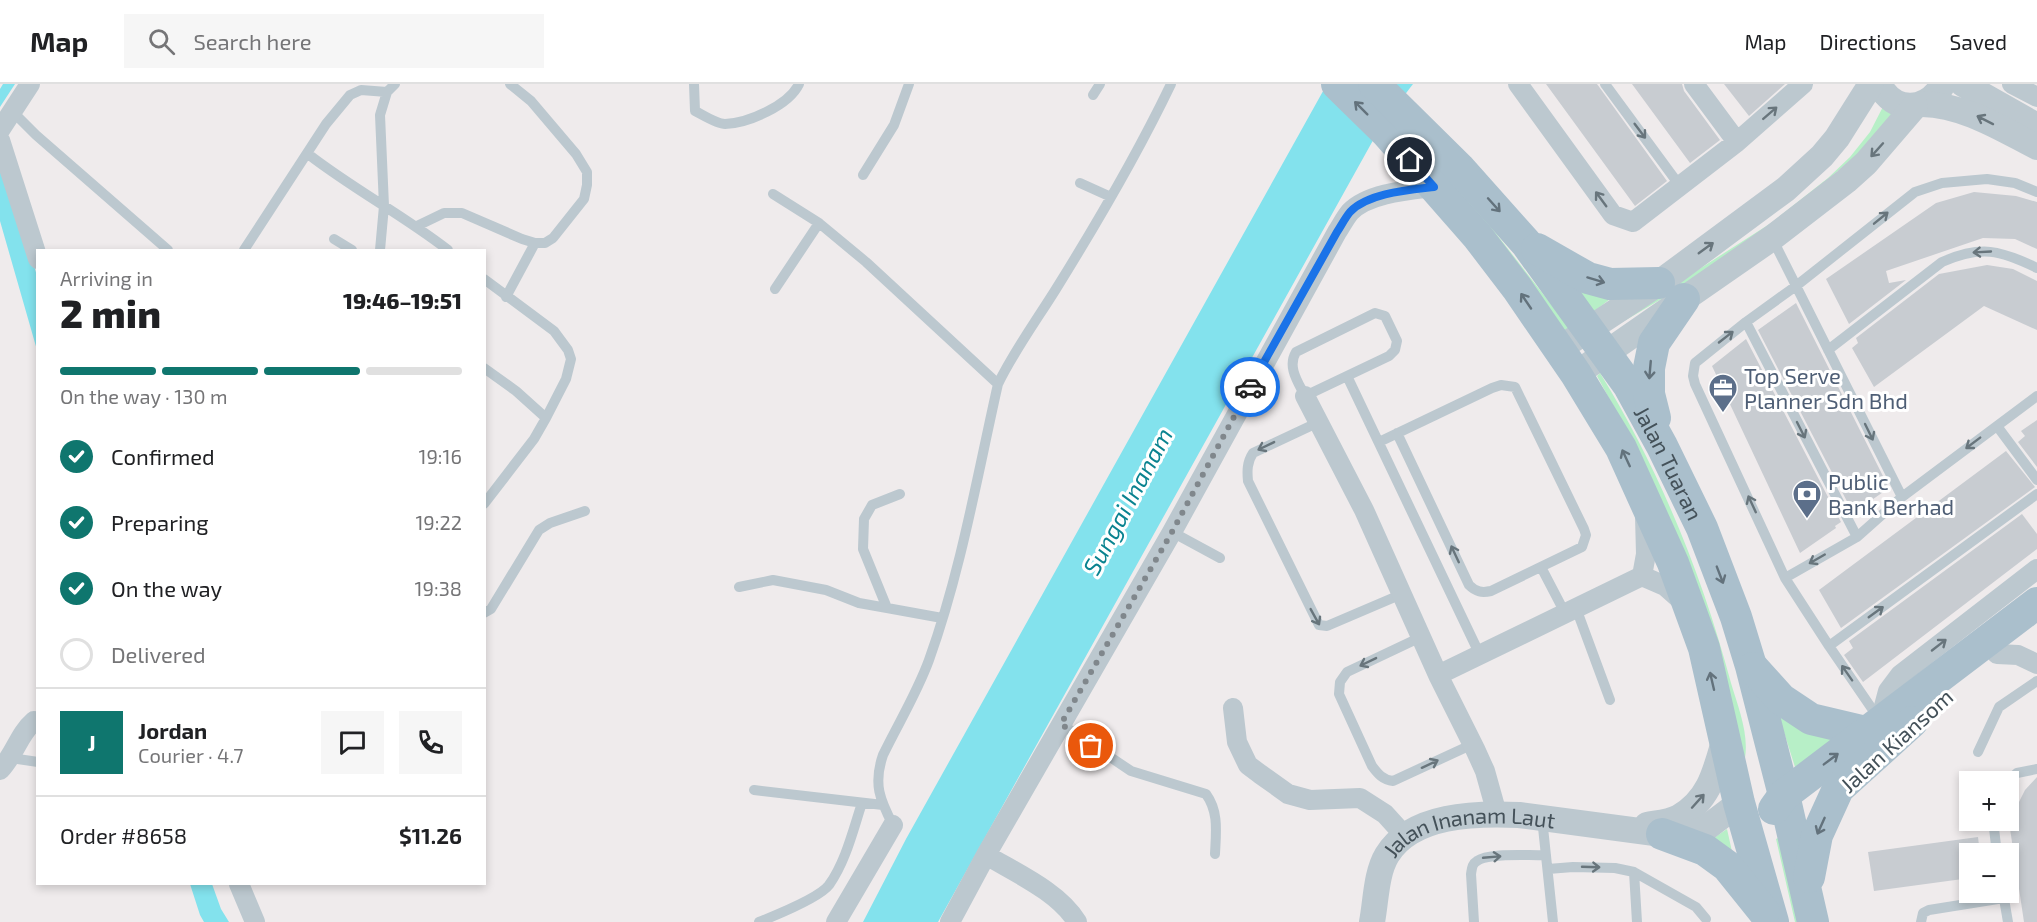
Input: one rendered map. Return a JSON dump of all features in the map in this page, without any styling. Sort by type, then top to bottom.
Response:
[{"type":"main road","name":"Jalan Tuaran","points":[[1337,84],[1397,124],[1497,208],[1526,243],[1629,386],[1662,446],[1702,528],[1736,617],[1784,795],[1810,907]]},
{"type":"main road","name":"Jalan Tuaran","points":[[1374,84],[1434,187],[1478,237],[1517,288],[1568,362],[1621,447],[1673,563],[1704,648],[1739,803],[1773,922]]},
{"type":"main road","points":[[1526,243],[1588,278],[1610,284],[1671,291],[1654,343],[1649,368],[1649,394],[1662,446]]},
{"type":"main road","name":"Jalan Kiansom","points":[[1784,795],[2037,603]]},
{"type":"main road","name":"Jalan Kiansom","points":[[1810,907],[1817,835],[1838,789],[1895,735],[2037,623]]},
{"type":"main road","points":[[1751,666],[1781,699],[1811,719],[1873,727]]},
{"type":"main road","points":[[1739,803],[1749,772],[1754,733],[1751,666]]},
{"type":"main road","points":[[1773,922],[1765,840],[1772,812],[1784,795]]},
{"type":"main road","points":[[1662,834],[1705,850],[1727,866],[1773,922]]},
{"type":"street","points":[[0,130],[6,105],[30,84]]},
{"type":"street","points":[[1518,84],[1613,215],[1633,222],[1737,142],[1803,84]]},
{"type":"street","points":[[1671,291],[1822,156],[1837,138],[1871,84]]},
{"type":"street","points":[[1879,84],[1885,95],[1904,105],[1938,104],[1973,114],[2037,147]]},
{"type":"street","points":[[1568,362],[1671,291],[1772,238],[1866,163],[1918,105],[1938,93],[1943,84]]},
{"type":"street","points":[[1963,84],[2037,126]]},
{"type":"street","points":[[2012,84],[2037,97]]},
{"type":"street","points":[[1697,85],[1737,142]]},
{"type":"street","points":[[0,140],[36,253]]},
{"type":"street","points":[[950,922],[986,855],[1172,532],[1263,363],[1350,212],[1362,202],[1402,191],[1434,187]]},
{"type":"street","points":[[1305,396],[1364,510],[1438,675],[1473,744],[1485,771],[1497,814]]},
{"type":"street","points":[[1642,493],[1646,554],[1642,576]]},
{"type":"street","points":[[1873,727],[1888,690],[1900,675],[2037,569]]},
{"type":"street","points":[[1438,675],[1642,576],[1665,586],[1690,608]]},
{"type":"street","points":[[1997,654],[2018,655],[2037,664]]},
{"type":"street","points":[[1233,708],[1237,742],[1248,765],[1260,774],[1288,794],[1310,800],[1360,798],[1385,814],[1404,835]]},
{"type":"street","points":[[6,764],[26,728],[36,722]]},
{"type":"street","name":"Jalan Inanam Laut","points":[[1627,830],[1678,818],[1698,804],[1712,782],[1725,738]]},
{"type":"street","name":"Jalan Inanam Laut","points":[[1372,922],[1380,876],[1387,855],[1404,835],[1440,822],[1497,814],[1662,834],[1688,834],[1704,829],[1739,803]]},
{"type":"street","points":[[836,922],[893,825]]},
{"type":"street","points":[[986,855],[1055,897],[1072,913],[1077,922]]},
{"type":"street","points":[[239,885],[255,922]]},
{"type":"lane","points":[[417,226],[444,213],[462,213],[535,243],[545,243],[553,238],[584,199],[587,172],[576,154],[531,101],[510,84]]},
{"type":"lane","points":[[694,84],[695,111],[724,124],[763,115],[795,92],[799,84]]},
{"type":"lane","points":[[863,175],[894,124],[909,84]]},
{"type":"lane","points":[[1094,95],[1100,84]]},
{"type":"lane","points":[[893,825],[878,789],[878,770],[927,664],[942,618],[968,523],[998,384],[1007,365],[1111,197],[1171,84]]},
{"type":"lane","points":[[1605,84],[1680,186]]},
{"type":"lane","points":[[245,249],[326,124],[350,96],[361,90],[391,88],[380,115],[384,206],[381,249]]},
{"type":"lane","points":[[6,105],[36,135],[167,249]]},
{"type":"lane","points":[[308,154],[417,226],[447,249]]},
{"type":"lane","points":[[1873,727],[1828,646],[1785,578],[1693,376],[1695,363],[1698,358],[1796,286],[1904,199],[1922,189],[1956,181],[1987,178],[2015,183],[2037,192]]},
{"type":"lane","points":[[1080,183],[1111,197]]},
{"type":"lane","points":[[773,194],[819,223],[866,262],[998,384]]},
{"type":"lane","points":[[775,289],[819,223]]},
{"type":"lane","points":[[1772,238],[1902,497]]},
{"type":"lane","points":[[334,239],[350,249]]},
{"type":"lane","points":[[506,297],[535,243]]},
{"type":"lane","points":[[1828,350],[1942,262],[1955,256],[1995,251],[2037,268]]},
{"type":"lane","points":[[486,281],[554,331],[568,350],[571,359],[566,379],[534,439],[486,501]]},
{"type":"lane","points":[[1375,313],[1383,314],[1397,341],[1395,350],[1389,356],[1305,396],[1293,371],[1292,360],[1296,352],[1375,313]]},
{"type":"lane","points":[[1746,322],[1857,537]]},
{"type":"lane","points":[[486,370],[532,404],[546,418]]},
{"type":"lane","points":[[1347,376],[1480,655]]},
{"type":"lane","points":[[1379,442],[1492,388],[1501,385],[1515,387],[1586,535],[1582,547],[1491,591],[1479,592],[1469,585],[1397,434]]},
{"type":"lane","points":[[1785,578],[1857,537],[1902,497],[2037,396]]},
{"type":"lane","points":[[1319,422],[1253,453],[1247,471],[1248,481],[1319,625],[1327,626],[1402,594]]},
{"type":"lane","points":[[1997,426],[2037,480]]},
{"type":"lane","points":[[887,608],[863,549],[864,519],[872,505],[900,494]]},
{"type":"lane","points":[[1828,646],[2037,494]]},
{"type":"lane","points":[[486,612],[491,609],[539,530],[585,511]]},
{"type":"lane","points":[[1172,532],[1220,558]]},
{"type":"lane","points":[[1541,567],[1571,610],[1610,700]]},
{"type":"lane","points":[[739,587],[773,580],[826,590],[860,603],[942,618]]},
{"type":"lane","points":[[1421,637],[1347,672],[1340,682],[1339,693],[1372,766],[1387,780],[1393,781],[1473,744]]},
{"type":"lane","points":[[1978,752],[1999,707],[2037,681]]},
{"type":"lane","points":[[1061,724],[1131,771],[1206,794],[1216,814],[1215,854]]},
{"type":"lane","points":[[6,764],[36,762]]},
{"type":"lane","points":[[2019,773],[2037,769]]},
{"type":"lane","points":[[754,790],[883,805]]},
{"type":"lane","points":[[759,922],[803,902],[828,887],[844,858],[862,803]]},
{"type":"lane","points":[[1542,818],[1553,922]]},
{"type":"lane","points":[[1474,922],[1471,874],[1472,866],[1477,861],[1488,857],[1546,855]]},
{"type":"lane","points":[[1548,869],[1615,868],[1634,872],[1696,907],[1706,919]]},
{"type":"lane","points":[[1634,872],[1637,922]]},
{"type":"lane","points":[[1921,922],[1923,913],[1929,910],[1964,903]]},
{"type":"lane","points":[[2005,903],[2008,922]]},
{"type":"green space","points":[[1890,93],[1909,110],[1748,248],[1614,327],[1612,325],[1771,223],[1828,178],[1850,157],[1870,132]]},
{"type":"green space","points":[[1454,185],[1491,227],[1571,330],[1568,333],[1556,326]]},
{"type":"green space","points":[[1576,289],[1614,296],[1592,313]]},
{"type":"green space","points":[[1600,373],[1660,485],[1692,562],[1707,602],[1742,720],[1745,758],[1624,426],[1597,376]]},
{"type":"green space","points":[[1777,710],[1845,736],[1795,767]]},
{"type":"green space","points":[[1727,829],[1733,856],[1711,840]]},
{"type":"green space","points":[[1780,837],[1800,922],[1795,922],[1776,839]]},
{"type":"water","points":[[3,84],[15,84],[0,107],[0,89]]},
{"type":"water","name":"Sungai Inanam","points":[[1327,84],[1413,84],[1381,126],[938,922],[863,922],[906,839]]},
{"type":"water","points":[[0,148],[36,273],[36,347],[0,221]]},
{"type":"water","points":[[190,885],[212,885],[221,909],[229,922],[204,922]]},
{"type":"building","points":[[1546,84],[1597,84],[1667,181],[1635,206]]},
{"type":"building","points":[[1632,84],[1682,84],[1684,91],[1720,140],[1690,163]]},
{"type":"building","points":[[1724,84],[1785,84],[1749,116]]},
{"type":"building","points":[[1974,192],[2016,196],[2037,202],[2037,249],[2015,239],[1983,238],[1886,271],[1889,283],[1906,280],[1849,324],[1826,279],[1936,203]]},
{"type":"building","points":[[1987,265],[2013,269],[2037,281],[2037,330],[1984,306],[1874,387],[1852,348],[1858,343],[1856,338],[1939,274]]},
{"type":"building","points":[[1796,303],[1889,488],[1853,513],[1758,330]]},
{"type":"building","points":[[1746,339],[1841,522],[1800,553],[1712,366]]},
{"type":"building","points":[[2037,420],[2037,467],[2018,442],[2025,436],[2021,431]]},
{"type":"building","points":[[2006,451],[2035,487],[1841,628],[1819,590]]},
{"type":"building","points":[[2022,514],[2037,534],[2037,549],[1863,682],[1844,655],[1853,648],[1849,641]]},
{"type":"building","points":[[2037,777],[2037,922],[2024,922],[2019,889],[2019,843],[2012,843],[2010,831],[2019,831],[2019,802],[2025,790]]},
{"type":"building","points":[[1978,837],[1979,843],[1959,843],[1959,879],[1874,891],[1868,852]]},
{"type":"way so far","points":[[1091,746],[1061,724],[1172,532],[1250,387]]},
{"type":"place","name":"Top Serve Planner Sdn Bhd","points":[[1723,414]]},
{"type":"place","name":"Public Bank Berhad","points":[[1807,520]]},
{"type":"route","points":[[1250,387],[1350,212],[1362,202],[1402,191],[1434,187],[1410,160]]}]
